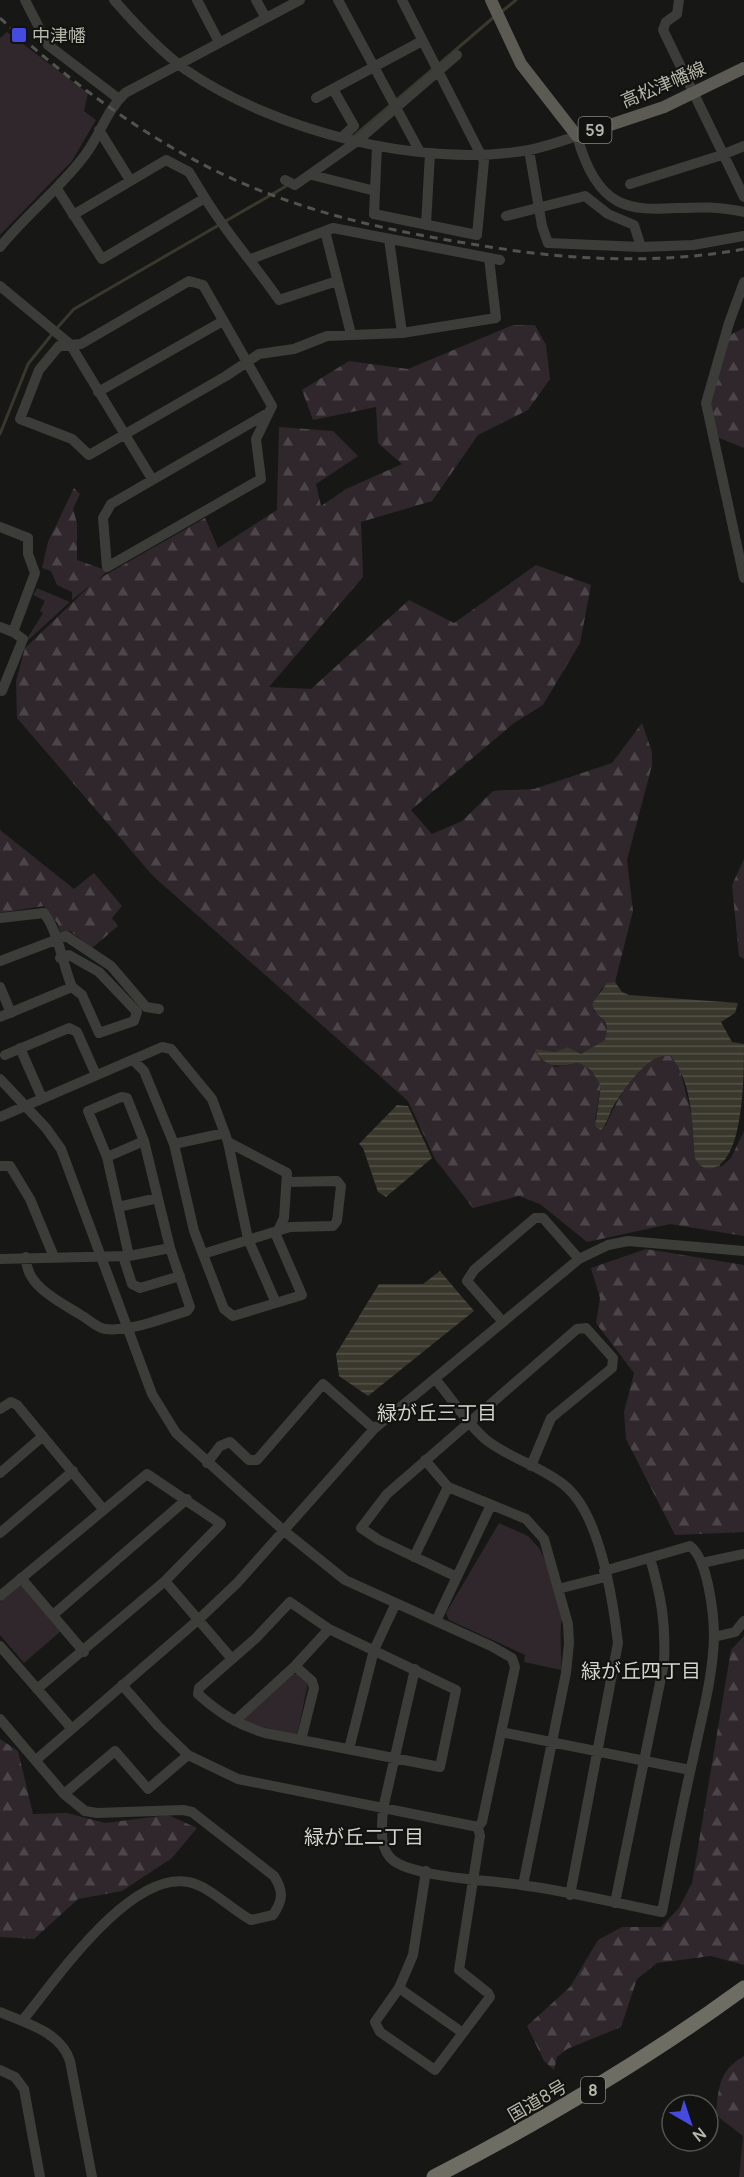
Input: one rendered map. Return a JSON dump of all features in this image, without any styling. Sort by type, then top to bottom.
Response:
[{"type":"highway","name":"国道8号","points":[[434,2177],[514,2136],[597,2087],[688,2029],[744,1988]]},
{"type":"main road","name":"59","points":[[495,10],[521,64],[577,136]]},
{"type":"main road","name":"高松津幡線","points":[[577,136],[664,107],[744,68]]},
{"type":"street","points":[[25,0],[48,45],[119,99]]},
{"type":"street","points":[[114,0],[178,63],[242,103],[298,126],[377,146],[425,152],[480,153],[529,150],[577,136],[586,167],[600,188],[620,203],[645,210],[717,207],[744,212]]},
{"type":"street","points":[[197,0],[219,42]]},
{"type":"street","points":[[256,0],[266,18]]},
{"type":"street","points":[[0,248],[24,219],[57,189],[85,156],[119,99],[178,63],[300,0]]},
{"type":"street","points":[[338,0],[395,104],[425,152],[426,225]]},
{"type":"street","points":[[377,146],[374,214],[477,235],[484,161],[402,0]]},
{"type":"street","points":[[679,0],[677,14],[663,26],[663,30],[744,197]]},
{"type":"street","points":[[316,98],[422,40]]},
{"type":"street","points":[[289,182],[312,175],[349,140],[436,69],[457,55]]},
{"type":"street","points":[[333,89],[354,126],[349,140]]},
{"type":"street","points":[[99,130],[130,180]]},
{"type":"street","points":[[630,183],[744,146]]},
{"type":"street","points":[[529,150],[539,208],[548,243],[641,247],[693,245],[744,236]]},
{"type":"street","points":[[73,215],[166,160],[189,172],[221,225],[251,260],[279,300],[338,281]]},
{"type":"street","points":[[312,175],[375,191]]},
{"type":"street","points":[[57,189],[102,259],[205,198]]},
{"type":"street","points":[[506,216],[585,195],[608,214],[634,225],[641,247]]},
{"type":"street","points":[[251,260],[333,228],[500,260]]},
{"type":"street","points":[[325,231],[351,334]]},
{"type":"street","points":[[389,239],[402,333]]},
{"type":"street","points":[[268,413],[111,504],[103,519],[107,567],[261,479],[256,438],[272,406],[246,360],[223,321],[203,285],[189,281],[81,344],[59,346],[39,370],[20,419],[72,439],[89,455],[226,376],[246,360],[259,354],[294,349],[327,336],[402,333],[496,318],[489,258]]},
{"type":"street","points":[[744,282],[729,323],[706,403],[744,578]]},
{"type":"street","points":[[0,286],[70,344],[152,479]]},
{"type":"street","points":[[99,392],[223,321]]},
{"type":"street","points":[[0,526],[28,538],[28,554],[35,573],[13,632]]},
{"type":"street","points":[[0,627],[13,632],[22,639],[2,691]]},
{"type":"street","points":[[0,918],[44,913],[53,926],[60,958],[72,987],[82,995],[99,1034],[134,1021],[137,1012],[99,972],[69,955],[60,958]]},
{"type":"street","points":[[0,961],[66,936],[111,966],[146,1007],[159,1009]]},
{"type":"street","points":[[0,987],[5,1015],[72,987]]},
{"type":"street","points":[[5,1055],[69,1028],[76,1032],[96,1075]]},
{"type":"street","points":[[0,1116],[134,1061],[162,1047],[171,1049],[212,1099],[226,1137],[248,1239],[276,1303]]},
{"type":"street","points":[[21,1048],[42,1098]]},
{"type":"street","points":[[134,1061],[144,1071],[174,1144],[194,1231],[224,1309],[233,1316],[302,1295],[276,1235],[280,1230],[287,1182],[286,1173],[226,1137],[174,1144]]},
{"type":"street","points":[[0,1079],[27,1106],[61,1149],[152,1394],[176,1434],[283,1530],[345,1580],[512,1658],[515,1667],[482,1822],[478,1827]]},
{"type":"street","points":[[26,1257],[25,1265],[31,1277],[45,1292],[103,1329],[127,1327],[187,1311],[190,1307],[180,1276],[170,1248],[144,1141],[127,1098],[121,1097],[88,1111],[107,1157],[132,1284],[140,1288],[180,1276]]},
{"type":"street","points":[[107,1157],[144,1141]]},
{"type":"street","points":[[0,1166],[10,1166],[30,1199],[54,1257]]},
{"type":"street","points":[[203,1254],[290,1227],[333,1226],[337,1221],[340,1186],[337,1181],[287,1182]]},
{"type":"street","points":[[118,1207],[158,1198]]},
{"type":"street","points":[[503,1322],[467,1281],[474,1269],[526,1225],[535,1218],[543,1218],[579,1259]]},
{"type":"street","points":[[36,1760],[198,1620],[238,1582],[374,1429],[579,1259],[608,1245],[628,1241],[665,1242],[744,1251]]},
{"type":"street","points":[[0,1258],[126,1256],[170,1248]]},
{"type":"street","points":[[457,1577],[380,1540],[361,1528],[387,1494],[425,1460],[577,1329],[586,1328],[613,1358],[612,1368],[551,1418],[531,1466]]},
{"type":"street","points":[[435,1379],[488,1441],[566,1486],[585,1512],[596,1540],[605,1574],[618,1643],[570,1895]]},
{"type":"street","points":[[207,1463],[220,1446],[230,1442],[249,1460],[257,1460],[323,1384],[374,1429]]},
{"type":"street","points":[[0,1409],[11,1402],[18,1405],[103,1509]]},
{"type":"street","points":[[0,1473],[43,1436]]},
{"type":"street","points":[[425,1460],[448,1487],[525,1519],[534,1526],[544,1539],[567,1624],[569,1643],[566,1672],[523,1885]]},
{"type":"street","points":[[0,1533],[73,1471]]},
{"type":"street","points":[[0,1596],[147,1474],[221,1524],[165,1581],[84,1652],[37,1689]]},
{"type":"street","points":[[414,1557],[448,1487]]},
{"type":"street","points":[[53,1615],[187,1499]]},
{"type":"street","points":[[436,1621],[491,1505]]},
{"type":"street","points":[[415,1669],[383,1809],[381,1831],[383,1845],[393,1860],[426,1871],[523,1885],[662,1912],[709,1683],[714,1636],[702,1563],[698,1552],[690,1546],[558,1589]]},
{"type":"street","points":[[702,1563],[744,1554]]},
{"type":"street","points":[[615,1903],[664,1662],[663,1602],[650,1558]]},
{"type":"street","points":[[21,1578],[84,1652]]},
{"type":"street","points":[[165,1581],[232,1659]]},
{"type":"street","points":[[290,1602],[329,1629],[374,1650],[456,1690],[440,1767],[265,1733],[219,1713],[198,1694],[199,1688],[290,1602]]},
{"type":"street","points":[[349,1749],[374,1650],[396,1603]]},
{"type":"street","points":[[714,1636],[735,1632],[744,1621]]},
{"type":"street","points":[[235,1721],[295,1666],[329,1629]]},
{"type":"street","points":[[0,1646],[72,1729]]},
{"type":"street","points":[[295,1666],[312,1681],[314,1688],[301,1740]]},
{"type":"street","points":[[122,1685],[159,1727],[188,1755],[238,1779],[478,1827]]},
{"type":"street","points":[[0,1719],[64,1794],[85,1811],[97,1813],[183,1810],[192,1812],[274,1876],[282,1889],[281,1903],[273,1916],[251,1920],[191,1882],[176,1881],[154,1887],[115,1911],[87,1941],[22,2021]]},
{"type":"street","points":[[501,1732],[690,1770]]},
{"type":"street","points":[[64,1794],[115,1751],[148,1789],[188,1755]]},
{"type":"street","points":[[426,1871],[413,1955],[399,1988],[375,2022],[381,2032],[435,2070],[490,1997],[489,1993],[459,1970],[480,1836],[478,1827]]},
{"type":"street","points":[[399,1988],[463,2033]]},
{"type":"street","points":[[0,2012],[58,2040],[68,2053],[92,2177]]},
{"type":"street","points":[[0,2070],[15,2077],[24,2089],[40,2177]]},
{"type":"green space","points":[[7,32],[88,93],[84,111],[96,120],[72,161],[0,235],[0,38]]},
{"type":"green space","points":[[513,325],[535,325],[546,345],[550,379],[528,410],[478,435],[432,501],[361,522],[363,577],[269,687],[311,689],[409,600],[454,623],[536,565],[591,585],[580,643],[543,705],[514,723],[411,810],[432,834],[462,821],[493,791],[534,789],[612,763],[642,723],[652,752],[652,765],[627,860],[633,911],[615,982],[602,988],[594,1011],[606,1024],[606,1040],[581,1054],[568,1047],[555,1052],[536,1050],[555,1067],[579,1063],[591,1070],[601,1086],[595,1120],[606,1126],[615,1105],[641,1070],[661,1056],[671,1056],[679,1066],[692,1117],[721,1167],[731,1158],[744,1131],[744,1236],[670,1224],[587,1242],[540,1204],[519,1196],[473,1208],[435,1159],[408,1101],[153,876],[17,718],[16,681],[25,648],[95,581],[205,518],[218,548],[277,510],[279,427],[333,431],[358,456],[316,484],[321,506],[346,489],[402,464],[378,443],[376,407],[313,420],[302,390],[349,361],[408,369]]},
{"type":"green space","points":[[744,328],[744,448],[717,437],[708,403],[728,336]]},
{"type":"green space","points":[[74,488],[80,494],[73,509],[77,523],[77,560],[108,571],[72,600],[72,592],[57,585],[51,571],[42,568],[48,542]]},
{"type":"green space","points":[[37,588],[70,602],[23,645],[43,613],[40,611],[45,601],[33,595]]},
{"type":"green space","points":[[0,830],[74,889],[94,873],[122,906],[112,918],[118,926],[92,948],[70,931],[60,933],[58,924],[44,906],[0,913]]},
{"type":"green space","points":[[744,859],[744,959],[739,956],[732,885]]},
{"type":"green space","points":[[646,1249],[744,1265],[744,1532],[675,1535],[626,1439],[624,1412],[634,1373],[596,1323],[600,1298],[591,1268]]},
{"type":"green space","points":[[499,1523],[528,1536],[539,1548],[547,1564],[562,1619],[561,1670],[524,1662],[525,1655],[449,1620],[446,1613]]},
{"type":"green space","points":[[19,1586],[23,1586],[61,1631],[24,1663],[0,1635],[0,1602]]},
{"type":"green space","points":[[744,1636],[744,1965],[711,1956],[657,1963],[637,1979],[621,2027],[567,2049],[557,2057],[554,2070],[544,2061],[527,2026],[570,1987],[598,1940],[622,1927],[661,1927],[679,1908],[692,1883],[731,1650]]},
{"type":"green space","points":[[292,1674],[297,1674],[308,1683],[297,1735],[243,1722],[242,1717]]},
{"type":"green space","points":[[0,1739],[18,1751],[33,1814],[67,1813],[105,1823],[168,1815],[197,1828],[172,1858],[122,1891],[78,1899],[34,1939],[0,1937]]},
{"type":"green space","points":[[744,2056],[744,2177],[739,2177],[743,2136],[720,2118],[718,2093],[721,2081],[729,2067]]},
{"type":"shaded area","points":[[615,982],[622,992],[629,995],[738,1003],[735,1013],[721,1022],[732,1042],[744,1044],[740,1115],[731,1150],[723,1162],[713,1168],[702,1166],[695,1158],[692,1118],[684,1079],[671,1056],[654,1059],[638,1073],[614,1105],[601,1130],[595,1126],[601,1086],[591,1070],[579,1063],[554,1065],[548,1063],[539,1056],[535,1049],[555,1052],[568,1047],[581,1054],[605,1040],[606,1023],[592,1004],[607,983]]},
{"type":"shaded area","points":[[397,1105],[408,1106],[432,1158],[386,1197],[378,1192],[363,1148],[359,1144]]},
{"type":"shaded area","points":[[440,1271],[474,1311],[368,1396],[339,1376],[336,1354],[379,1284],[423,1284]]},
{"type":"waterway","points":[[500,13],[516,0]]},
{"type":"waterway","points":[[438,65],[494,17]]},
{"type":"waterway","points":[[353,137],[433,69]]},
{"type":"waterway","points":[[57,328],[74,309],[288,185]]},
{"type":"waterway","points":[[0,434],[28,364],[53,333]]},
{"type":"railway","points":[[0,18],[61,71],[127,120],[162,142],[235,180],[322,212],[426,236],[511,250],[577,257],[645,259],[744,249]]},
{"type":"place","name":"中津幡","points":[[19,35]]},
{"type":"district","name":"緑が丘三丁目","points":[[437,1412]]},
{"type":"district","name":"緑が丘四丁目","points":[[641,1670]]},
{"type":"district","name":"緑が丘二丁目","points":[[364,1836]]}]
